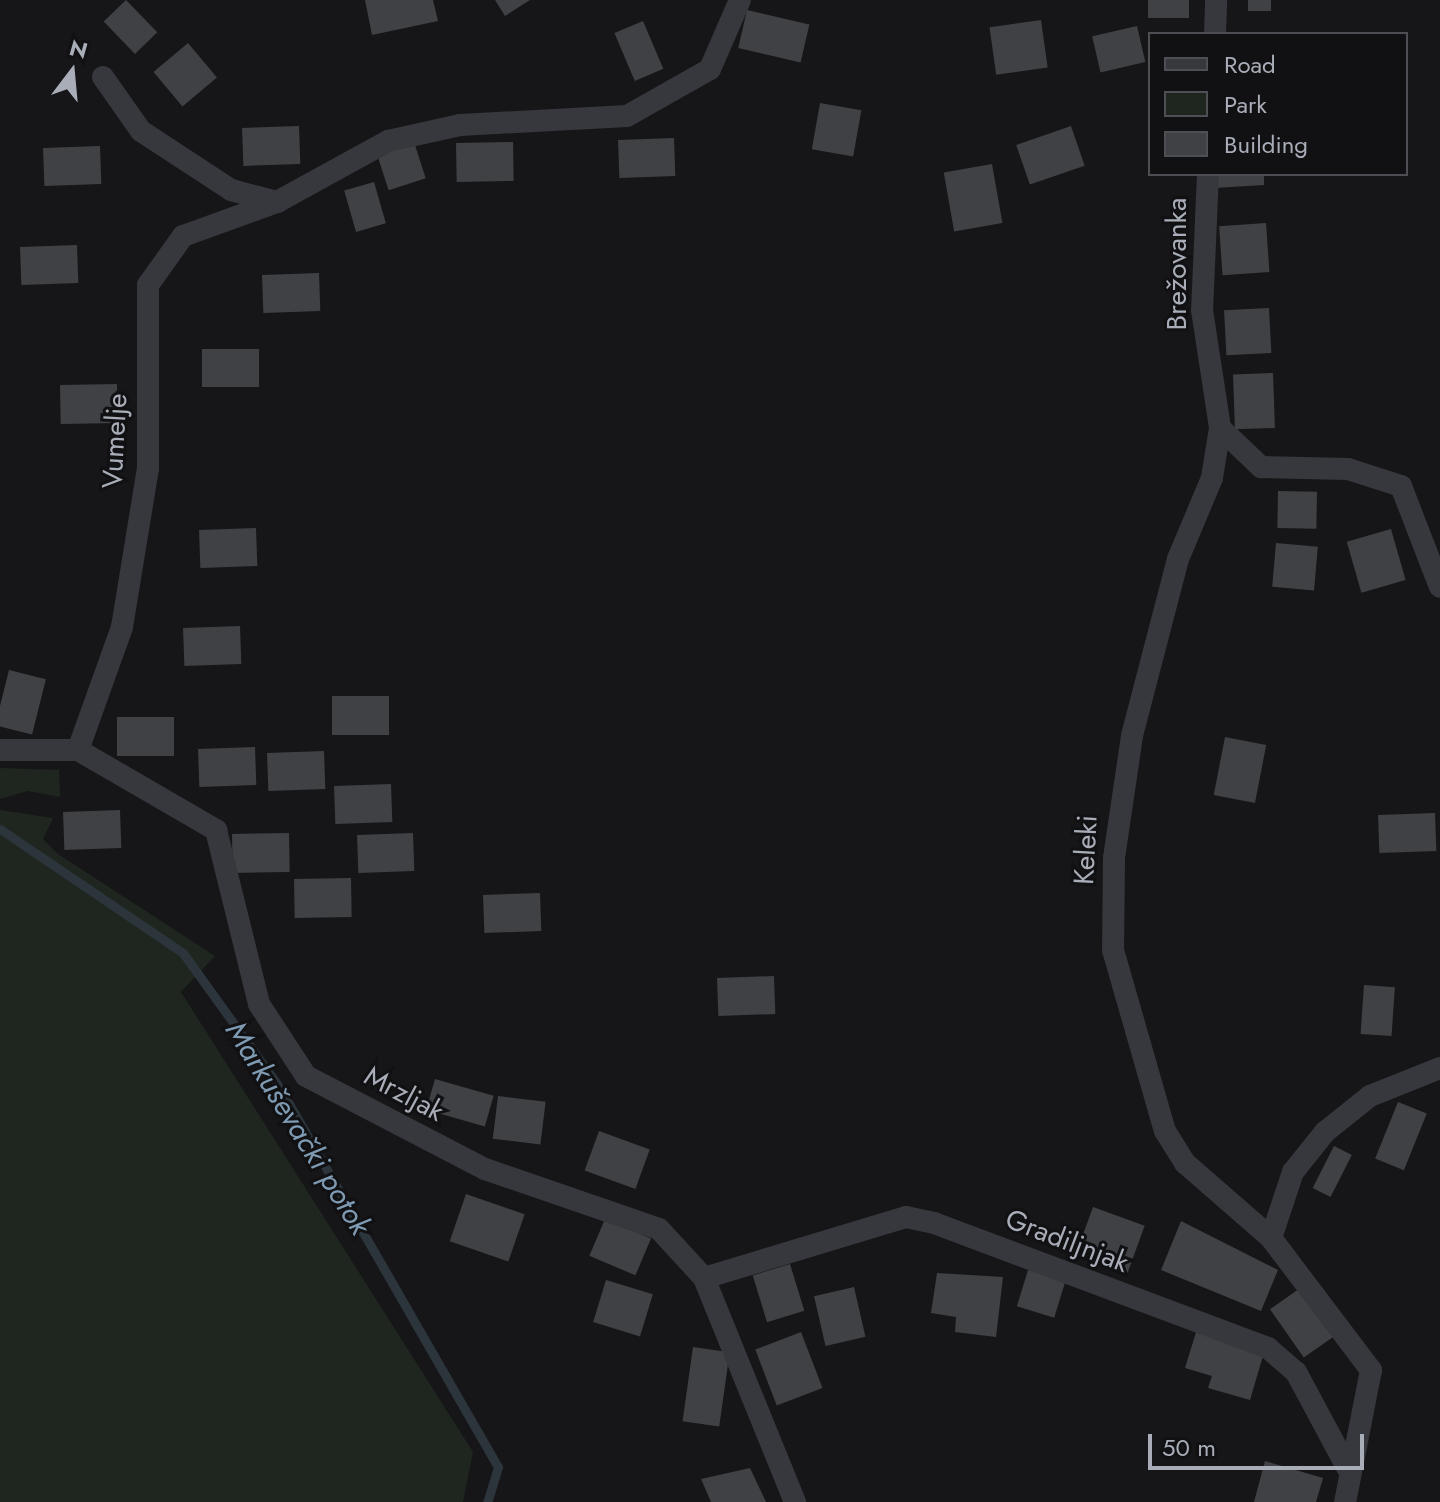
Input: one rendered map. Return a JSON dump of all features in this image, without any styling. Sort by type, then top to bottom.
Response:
[{"type":"street","name":"Vumelje","points":[[78,750],[122,627],[148,468],[148,285],[183,236],[277,202],[388,141],[460,125],[627,116],[710,69],[740,0]]},
{"type":"street","points":[[1215,32],[1216,0]]},
{"type":"street","points":[[103,77],[141,131],[231,190],[277,202]]},
{"type":"street","name":"Brežovanka","points":[[1208,176],[1202,310],[1220,428]]},
{"type":"street","points":[[1220,428],[1261,467],[1348,469],[1401,486],[1440,587]]},
{"type":"street","name":"Keleki","points":[[1220,428],[1212,478],[1178,559],[1132,736],[1114,858],[1113,950],[1165,1131],[1209,1191],[1271,1238]]},
{"type":"street","points":[[0,750],[78,750]]},
{"type":"street","name":"Mrzljak","points":[[78,750],[216,830],[259,1004],[306,1076],[485,1169],[659,1229],[704,1278],[795,1502]]},
{"type":"street","points":[[1345,1502],[1347,1467],[1374,1385],[1371,1370],[1271,1238],[1293,1172],[1325,1132],[1370,1096],[1440,1068]]},
{"type":"street","name":"Gradiljnjak","points":[[704,1278],[891,1221],[934,1223],[1268,1348],[1296,1372],[1347,1467]]},
{"type":"green space","points":[[0,768],[59,770],[60,797],[28,791],[0,799]]},
{"type":"green space","points":[[0,810],[53,818],[43,839],[58,854],[215,956],[181,992],[473,1452],[463,1502],[0,1502]]},
{"type":"building","points":[[126,0],[157,32],[135,54],[104,22]]},
{"type":"building","points":[[365,0],[433,0],[438,21],[372,35]]},
{"type":"building","points":[[495,0],[530,0],[505,16]]},
{"type":"building","points":[[1148,0],[1189,0],[1189,18],[1148,18]]},
{"type":"building","points":[[1248,0],[1271,0],[1271,11],[1248,11]]},
{"type":"building","points":[[747,10],[809,24],[801,62],[738,48]]},
{"type":"building","points":[[1041,20],[1048,68],[996,75],[990,27]]},
{"type":"building","points":[[643,21],[663,69],[635,81],[614,33]]},
{"type":"building","points":[[1137,26],[1145,62],[1101,72],[1092,36]]},
{"type":"building","points":[[188,43],[217,77],[182,106],[154,72]]},
{"type":"building","points":[[820,103],[861,110],[853,157],[812,149]]},
{"type":"building","points":[[299,126],[300,164],[243,166],[242,128]]},
{"type":"building","points":[[1071,126],[1085,166],[1030,185],[1016,145]]},
{"type":"building","points":[[674,138],[675,176],[619,178],[618,140]]},
{"type":"building","points":[[414,142],[426,178],[389,190],[377,154]]},
{"type":"building","points":[[513,142],[514,181],[457,182],[456,143]]},
{"type":"building","points":[[100,146],[101,184],[44,186],[43,148]]},
{"type":"building","points":[[992,164],[1002,223],[954,232],[944,173]]},
{"type":"building","points":[[1214,176],[1264,176],[1264,185],[1215,188]]},
{"type":"building","points":[[374,182],[386,223],[356,232],[344,191]]},
{"type":"building","points":[[1266,223],[1269,272],[1223,275],[1219,226]]},
{"type":"building","points":[[77,245],[78,283],[21,285],[20,247]]},
{"type":"building","points":[[319,273],[320,311],[263,313],[262,275]]},
{"type":"building","points":[[1269,308],[1271,353],[1226,355],[1224,310]]},
{"type":"building","points":[[202,349],[259,349],[259,387],[202,387]]},
{"type":"building","points":[[1273,373],[1275,428],[1235,429],[1233,374]]},
{"type":"building","points":[[117,384],[118,423],[61,424],[60,385]]},
{"type":"building","points":[[1278,491],[1317,492],[1316,529],[1277,528]]},
{"type":"building","points":[[256,528],[257,566],[200,568],[199,530]]},
{"type":"building","points":[[1391,529],[1406,580],[1361,593],[1347,542]]},
{"type":"building","points":[[1276,543],[1318,547],[1314,590],[1272,587]]},
{"type":"building","points":[[240,626],[241,664],[184,666],[183,628]]},
{"type":"building","points":[[9,670],[46,679],[32,734],[0,727],[0,706]]},
{"type":"building","points":[[332,696],[389,696],[389,735],[332,735]]},
{"type":"building","points":[[117,717],[174,717],[174,756],[117,756]]},
{"type":"building","points":[[1225,737],[1266,745],[1255,803],[1214,795]]},
{"type":"building","points":[[255,747],[256,785],[199,787],[198,749]]},
{"type":"building","points":[[324,751],[325,789],[268,791],[267,753]]},
{"type":"building","points":[[391,784],[392,822],[335,824],[334,786]]},
{"type":"building","points":[[120,810],[121,848],[64,850],[63,812]]},
{"type":"building","points":[[1435,813],[1436,851],[1379,853],[1378,815]]},
{"type":"building","points":[[289,833],[290,872],[233,873],[232,834]]},
{"type":"building","points":[[413,833],[414,871],[358,873],[357,835]]},
{"type":"building","points":[[351,878],[352,917],[295,918],[294,879]]},
{"type":"building","points":[[540,893],[541,931],[484,933],[483,895]]},
{"type":"building","points":[[774,976],[775,1014],[718,1016],[717,978]]},
{"type":"building","points":[[1364,985],[1395,987],[1392,1036],[1361,1034]]},
{"type":"building","points":[[435,1079],[494,1096],[485,1127],[426,1110]]},
{"type":"building","points":[[498,1096],[546,1102],[540,1145],[493,1139]]},
{"type":"building","points":[[1398,1102],[1427,1114],[1404,1170],[1375,1159]]},
{"type":"building","points":[[599,1131],[650,1149],[635,1189],[585,1170]]},
{"type":"building","points":[[1334,1146],[1352,1155],[1330,1197],[1313,1188]]},
{"type":"building","points":[[466,1194],[525,1214],[508,1261],[450,1241]]},
{"type":"building","points":[[1093,1207],[1145,1226],[1128,1273],[1076,1254]]},
{"type":"building","points":[[605,1219],[651,1239],[635,1275],[589,1256]]},
{"type":"building","points":[[1181,1221],[1278,1270],[1261,1311],[1161,1270]]},
{"type":"building","points":[[790,1264],[804,1311],[767,1322],[753,1275]]},
{"type":"building","points":[[1028,1270],[1065,1281],[1054,1318],[1017,1306]]},
{"type":"building","points":[[937,1273],[1003,1277],[996,1337],[955,1332],[956,1317],[931,1313]]},
{"type":"building","points":[[606,1280],[653,1294],[640,1336],[593,1322]]},
{"type":"building","points":[[1306,1284],[1340,1332],[1304,1358],[1270,1309]]},
{"type":"building","points":[[854,1287],[865,1337],[826,1346],[814,1296]]},
{"type":"building","points":[[1197,1329],[1265,1349],[1250,1400],[1208,1388],[1212,1376],[1185,1368]]},
{"type":"building","points":[[801,1332],[823,1388],[777,1406],[755,1350]]},
{"type":"building","points":[[693,1347],[730,1352],[719,1426],[683,1421]]},
{"type":"building","points":[[1265,1461],[1323,1478],[1316,1502],[1254,1502]]},
{"type":"building","points":[[750,1468],[766,1502],[711,1502],[701,1479]]},
{"type":"waterway","name":"Markuševački potok","points":[[0,829],[183,953],[280,1088],[498,1467],[487,1502]]}]
